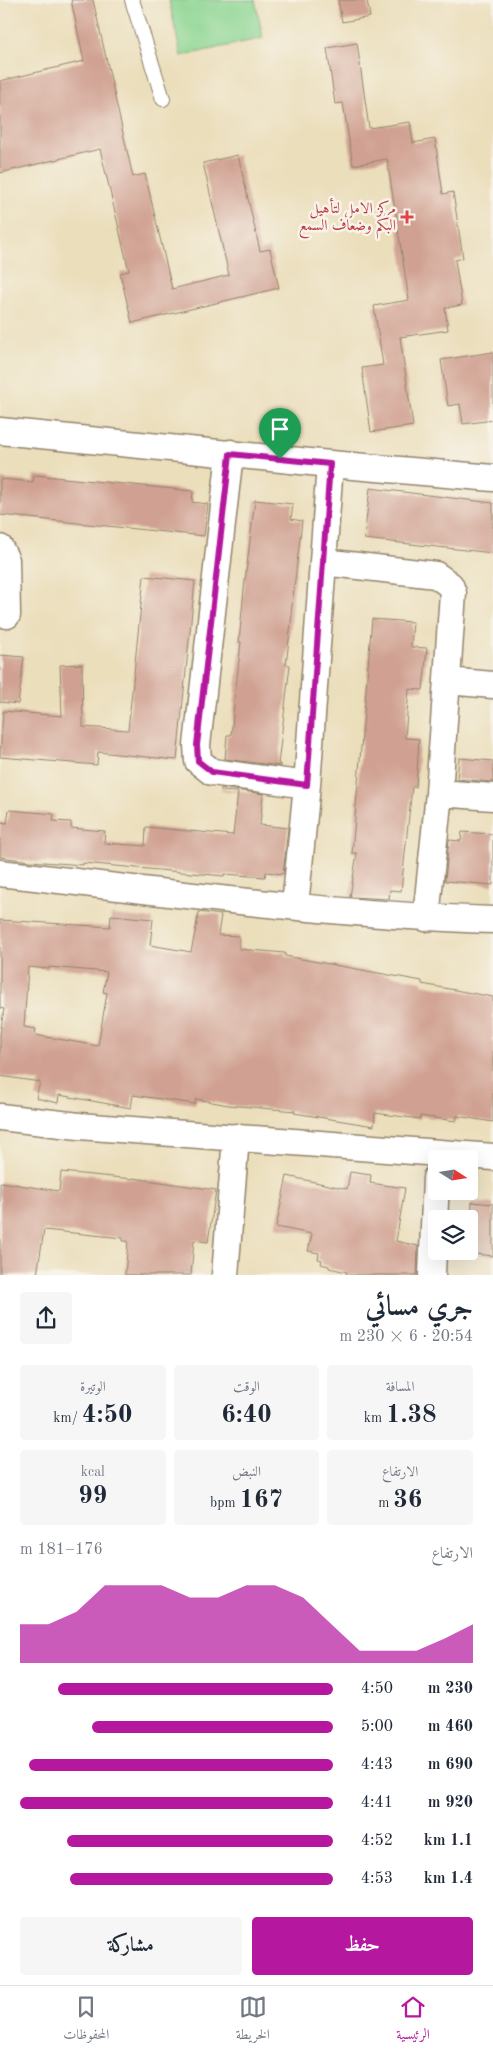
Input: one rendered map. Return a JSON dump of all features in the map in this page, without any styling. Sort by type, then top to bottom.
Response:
[{"type":"street","points":[[0,431],[330,464],[493,478]]},
{"type":"street","points":[[230,454],[197,745],[198,761],[212,772],[307,785]]},
{"type":"street","points":[[295,906],[307,785],[330,464]]},
{"type":"street","points":[[0,548],[6,560],[6,615]]},
{"type":"street","points":[[323,562],[436,575],[450,585],[453,593],[439,793],[426,918]]},
{"type":"street","points":[[447,681],[493,685]]},
{"type":"street","points":[[439,793],[493,797]]},
{"type":"street","points":[[0,873],[295,906],[426,918],[493,920]]},
{"type":"street","points":[[0,1118],[428,1154]]},
{"type":"street","points":[[225,1275],[236,1137]]},
{"type":"street","points":[[478,1156],[493,1157]]},
{"type":"street","points":[[432,1275],[435,1200]]},
{"type":"lane","points":[[132,0],[164,100]]},
{"type":"green space","points":[[169,0],[255,0],[263,38],[181,56]]},
{"type":"building","points":[[71,0],[93,0],[133,177],[145,174],[172,289],[229,275],[203,163],[238,155],[260,251],[270,249],[279,288],[132,323],[120,273],[129,271],[100,149],[0,173],[0,81],[84,61]]},
{"type":"building","points":[[338,0],[367,0],[370,17],[342,22]]},
{"type":"building","points":[[357,43],[369,128],[410,122],[413,143],[435,139],[443,194],[453,192],[463,258],[455,260],[462,305],[445,308],[448,330],[400,337],[413,426],[371,432],[362,368],[383,365],[374,306],[409,300],[387,159],[353,165],[343,103],[335,104],[327,48]]},
{"type":"building","points":[[493,352],[493,420],[463,424],[460,404],[448,406],[441,360]]},
{"type":"building","points":[[34,475],[193,491],[192,502],[208,504],[204,536],[0,515],[0,479],[33,482]]},
{"type":"building","points":[[370,488],[493,503],[493,553],[364,539]]},
{"type":"building","points":[[255,500],[293,504],[291,519],[302,521],[286,665],[290,665],[278,764],[280,766],[225,759],[227,735],[231,735],[241,642],[239,642],[244,589]]},
{"type":"building","points":[[144,576],[195,581],[177,760],[98,752],[97,765],[0,757],[3,711],[62,716],[60,665],[82,664],[83,727],[128,730]]},
{"type":"building","points":[[372,619],[413,622],[411,647],[427,648],[423,690],[409,689],[405,738],[419,739],[416,787],[412,787],[401,891],[390,890],[389,899],[350,897],[357,853],[352,853]]},
{"type":"building","points":[[0,655],[24,657],[18,704],[0,702]]},
{"type":"building","points":[[459,758],[493,761],[493,782],[457,779]]},
{"type":"building","points":[[221,788],[263,794],[260,825],[288,828],[283,874],[266,872],[265,877],[224,874],[224,876],[0,857],[0,822],[7,823],[9,810],[54,814],[53,821],[71,822],[71,828],[105,831],[104,843],[145,846],[146,827],[233,835],[238,792],[221,791]]},
{"type":"building","points":[[462,832],[493,834],[493,885],[445,881],[449,840],[461,841]]},
{"type":"building","points":[[199,912],[221,915],[218,935],[239,936],[239,949],[285,953],[285,956],[422,981],[422,984],[493,997],[493,1122],[457,1116],[456,1121],[420,1116],[420,1119],[375,1113],[374,1126],[294,1113],[295,1111],[228,1105],[196,1099],[195,1104],[133,1095],[131,1108],[59,1095],[58,1103],[36,1098],[40,1082],[0,1076],[0,1034],[4,1009],[0,1008],[0,920],[110,927],[111,915],[153,919],[150,945],[191,952]],"holes":[[[28,967],[49,969],[49,967],[107,972],[103,992],[107,993],[98,1046],[35,1035],[36,1029],[24,1027]]]},
{"type":"building","points":[[61,1172],[133,1178],[216,1190],[208,1242],[194,1240],[191,1275],[125,1275],[128,1241],[123,1241],[123,1238],[44,1230],[37,1275],[0,1275],[0,1182],[59,1191]]},
{"type":"building","points":[[350,1172],[371,1175],[370,1183],[405,1188],[396,1241],[418,1246],[417,1275],[346,1275],[347,1272],[321,1264],[322,1260],[318,1259],[319,1253],[308,1251],[312,1234],[276,1227],[287,1176],[347,1189]]},
{"type":"building","points":[[472,1202],[493,1204],[493,1256],[478,1254],[478,1210],[472,1210]]},
{"type":"place","name":"مركز الامل لتأهيل البكم وضعاف السمع","points":[[407,217]]},
{"type":"route","points":[[230,454],[280,459],[330,464],[307,785],[212,772],[203,767],[198,761],[197,745],[230,454]]}]
